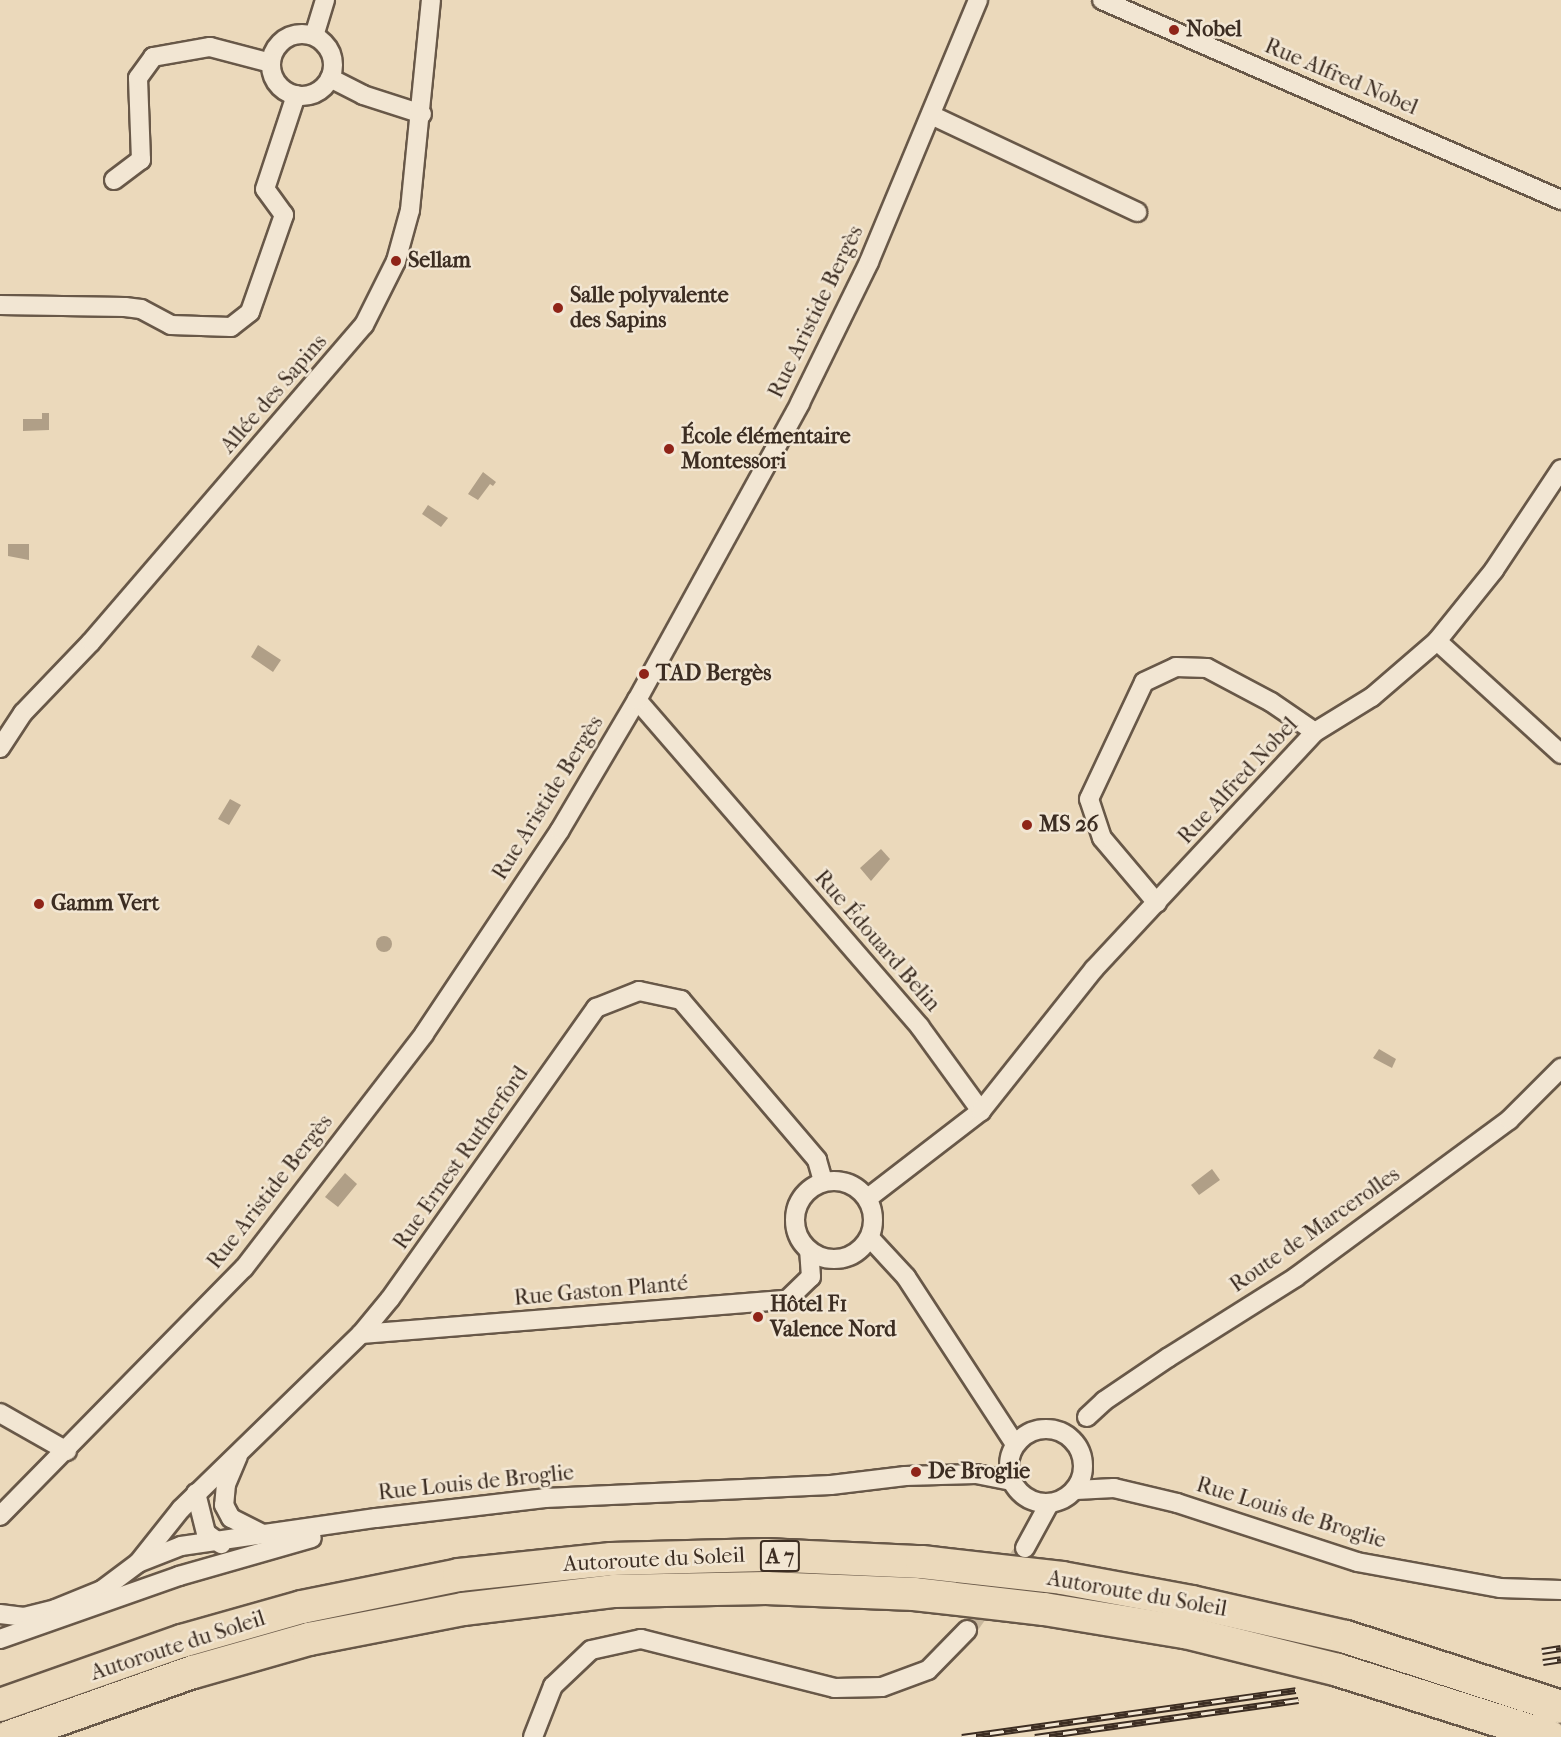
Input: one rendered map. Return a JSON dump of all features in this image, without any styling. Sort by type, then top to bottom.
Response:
[{"type":"highway","name":"Autoroute du Soleil","points":[[0,1705],[182,1641],[270,1616],[459,1575],[611,1559],[765,1555],[922,1562],[1062,1578],[1182,1600],[1346,1637],[1561,1707]]},
{"type":"highway","name":"Autoroute du Soleil","points":[[9,1737],[204,1669],[309,1639],[452,1611],[615,1591],[765,1588],[914,1594],[1044,1609],[1185,1632],[1338,1670],[1551,1737]]},
{"type":"street","points":[[314,36],[325,0]]},
{"type":"street","name":"Allée des Sapins","points":[[0,748],[23,713],[91,642],[333,366],[364,325],[403,238],[422,114],[431,0]]},
{"type":"street","name":"Rue Aristide Bergès","points":[[0,1516],[67,1451],[244,1269],[424,1034],[560,830],[637,700],[800,403],[869,262],[978,0]]},
{"type":"street","name":"Rue Alfred Nobel","points":[[1102,0],[1561,200]]},
{"type":"street","points":[[304,34],[314,36],[328,49],[332,58],[330,78],[316,92],[296,95],[275,80],[271,63],[278,45],[285,38],[304,34]]},
{"type":"street","points":[[114,180],[141,160],[138,78],[153,57],[210,47],[271,63]]},
{"type":"street","points":[[330,78],[363,95],[422,114]]},
{"type":"street","points":[[0,305],[125,306],[141,309],[171,325],[231,327],[250,312],[284,215],[265,189],[296,95]]},
{"type":"street","points":[[931,115],[1137,212]]},
{"type":"street","name":"Rue Alfred Nobel","points":[[981,1112],[1094,969],[1315,732],[1372,697],[1437,641],[1506,553],[1561,469]]},
{"type":"street","points":[[1437,641],[1561,753]]},
{"type":"street","points":[[1156,903],[1102,838],[1089,799],[1144,682],[1176,667],[1207,668],[1271,702],[1315,732]]},
{"type":"street","name":"Rue Édouard Belin","points":[[637,700],[920,1027],[981,1112]]},
{"type":"street","name":"Rue Ernest Rutherford","points":[[138,1563],[196,1493],[360,1334],[390,1299],[596,1008],[639,991],[681,1000],[817,1160],[823,1181]]},
{"type":"street","name":"Route de Marcerolles","points":[[1071,1439],[1087,1417],[1150,1370],[1296,1277],[1509,1120],[1561,1068]]},
{"type":"street","points":[[868,1198],[981,1112]]},
{"type":"street","points":[[839,1180],[855,1185],[868,1198],[874,1218],[870,1238],[858,1251],[842,1259],[825,1258],[809,1251],[798,1236],[794,1218],[807,1190],[823,1181],[839,1180]]},
{"type":"street","points":[[870,1238],[906,1277],[994,1412],[1021,1439]]},
{"type":"street","name":"Rue Gaston Planté","points":[[360,1334],[787,1300],[811,1277],[809,1251]]},
{"type":"street","points":[[0,1413],[67,1451]]},
{"type":"street","points":[[1046,1428],[1071,1439],[1083,1471],[1076,1490],[1065,1499],[1041,1503],[1011,1481],[1008,1463],[1021,1439],[1046,1428]]},
{"type":"street","points":[[179,1576],[206,1555],[213,1541],[224,1505],[226,1484],[243,1446]]},
{"type":"street","name":"Rue Louis de Broglie","points":[[976,1474],[1008,1463]]},
{"type":"street","name":"Rue Louis de Broglie","points":[[1083,1471],[1114,1488],[1177,1503],[1356,1562],[1500,1588],[1561,1590]]},
{"type":"street","name":"Rue Louis de Broglie","points":[[0,1614],[24,1617],[56,1609],[102,1590],[138,1563],[181,1546],[266,1536],[375,1518],[544,1498],[976,1474],[1011,1481]]},
{"type":"street","name":"Rue Louis de Broglie","points":[[1076,1490],[1114,1488]]},
{"type":"street","points":[[196,1493],[199,1516],[213,1541],[249,1556]]},
{"type":"street","points":[[1025,1548],[1041,1503]]},
{"type":"street","points":[[224,1505],[231,1518],[266,1536]]},
{"type":"street","points":[[0,1639],[179,1576],[361,1527],[375,1518]]},
{"type":"street","points":[[534,1737],[553,1686],[591,1650],[641,1639],[835,1688],[882,1687],[928,1670],[967,1630]]},
{"type":"shaded area","points":[[42,413],[49,413],[49,430],[23,431],[23,419],[42,419]]},
{"type":"shaded area","points":[[483,472],[496,482],[493,486],[490,484],[478,500],[468,494]]},
{"type":"shaded area","points":[[428,505],[448,518],[441,527],[422,514]]},
{"type":"shaded area","points":[[8,544],[29,544],[29,560],[8,556]]},
{"type":"shaded area","points":[[258,645],[281,660],[273,672],[251,657]]},
{"type":"shaded area","points":[[230,799],[241,805],[229,825],[218,819]]},
{"type":"shaded area","points":[[881,849],[890,859],[871,881],[860,868]]},
{"type":"shaded area","points":[[384,936],[390,938],[392,944],[390,950],[384,952],[378,950],[376,944],[378,938]]},
{"type":"shaded area","points":[[1379,1049],[1396,1059],[1392,1068],[1373,1058]]},
{"type":"shaded area","points":[[1212,1169],[1220,1180],[1199,1195],[1191,1185]]},
{"type":"shaded area","points":[[345,1173],[357,1184],[338,1207],[325,1197]]},
{"type":"tunnel","points":[[967,1630],[1025,1548]]},
{"type":"railway","points":[[1542,1651],[1561,1648]]},
{"type":"railway","points":[[1543,1662],[1561,1659]]},
{"type":"railway","points":[[962,1737],[1296,1690]]},
{"type":"railway","points":[[1035,1737],[1298,1700]]},
{"type":"place","name":"Nobel","points":[[1174,30]]},
{"type":"place","name":"Sellam","points":[[396,261]]},
{"type":"place","name":"Salle polyvalente des Sapins","points":[[558,308]]},
{"type":"place","name":"École élémentaire Montessori","points":[[669,449]]},
{"type":"place","name":"TAD Bergès","points":[[644,674]]},
{"type":"place","name":"MS 26","points":[[1027,825]]},
{"type":"place","name":"Gamm Vert","points":[[39,904]]},
{"type":"place","name":"Hôtel F1 Valence Nord","points":[[758,1317]]},
{"type":"place","name":"De Broglie","points":[[916,1472]]}]
